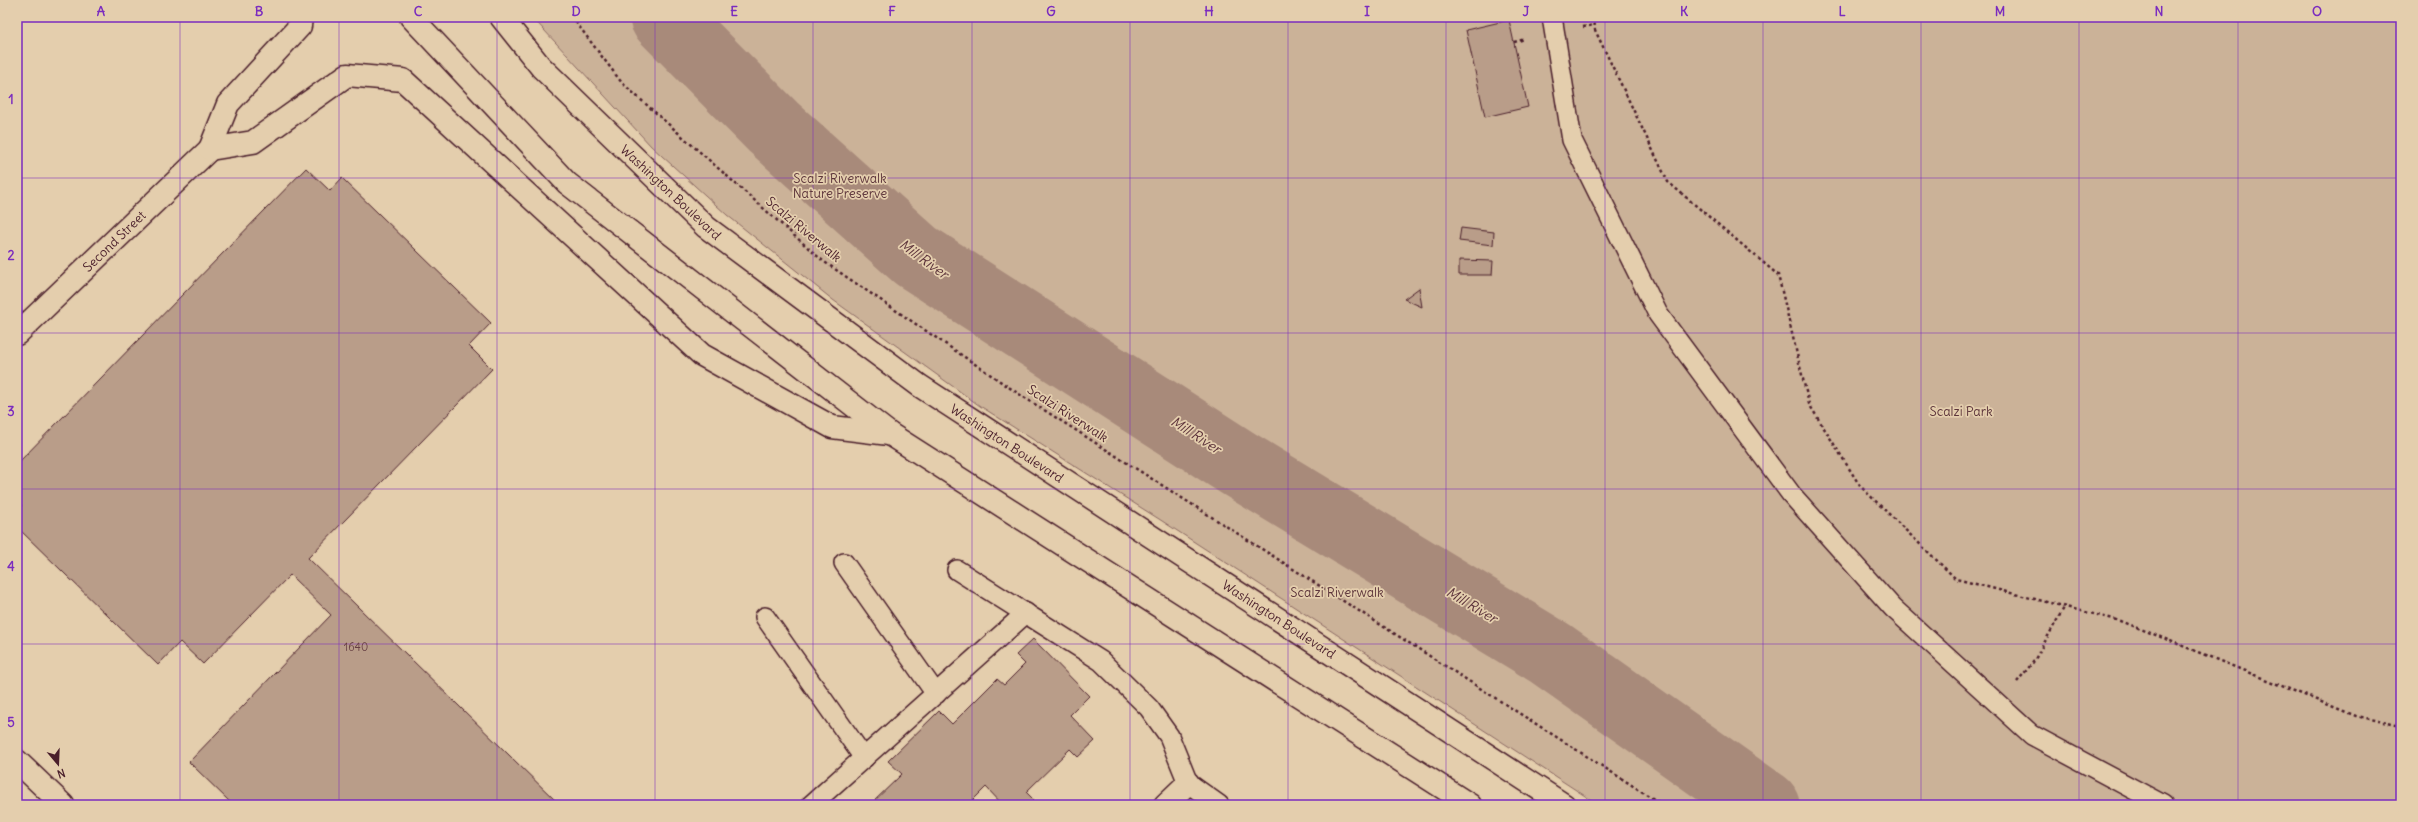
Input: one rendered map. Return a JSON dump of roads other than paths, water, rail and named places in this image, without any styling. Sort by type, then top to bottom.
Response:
[{"type":"main road","points":[[210,149],[228,104],[300,26],[301,17]]},
{"type":"main road","points":[[411,17],[567,183],[890,434],[1470,805]]},
{"type":"main road","name":"Washington Boulevard","points":[[501,17],[541,67],[706,227],[920,386],[1564,805]]},
{"type":"main road","points":[[210,149],[253,142],[347,75],[403,80],[702,355],[832,427],[890,434]]},
{"type":"main road","name":"Second Street","points":[[17,334],[210,149]]},
{"type":"main road","points":[[17,761],[63,805]]},
{"type":"main road","points":[[1164,805],[1188,783]]},
{"type":"lane","points":[[1552,17],[1572,140],[1658,314],[1791,494],[1893,608],[2032,735],[2163,805]]},
{"type":"lane","points":[[844,564],[936,694]]},
{"type":"lane","points":[[957,570],[1101,661],[1149,708],[1169,736],[1188,783],[1219,805]]},
{"type":"lane","points":[[811,805],[1026,613]]},
{"type":"lane","points":[[765,617],[864,758]]},
{"type":"waterway","name":"Mill River","points":[[664,17],[773,127],[916,256],[1239,464],[1550,653],[1765,805]]},
{"type":"park label","name":"Scalzi Riverwalk Nature Preserve","points":[[840,186]]},
{"type":"park label","name":"Scalzi Park","points":[[1961,411]]},
{"type":"park label","name":"Scalzi Riverwalk","points":[[1337,592]]}]
